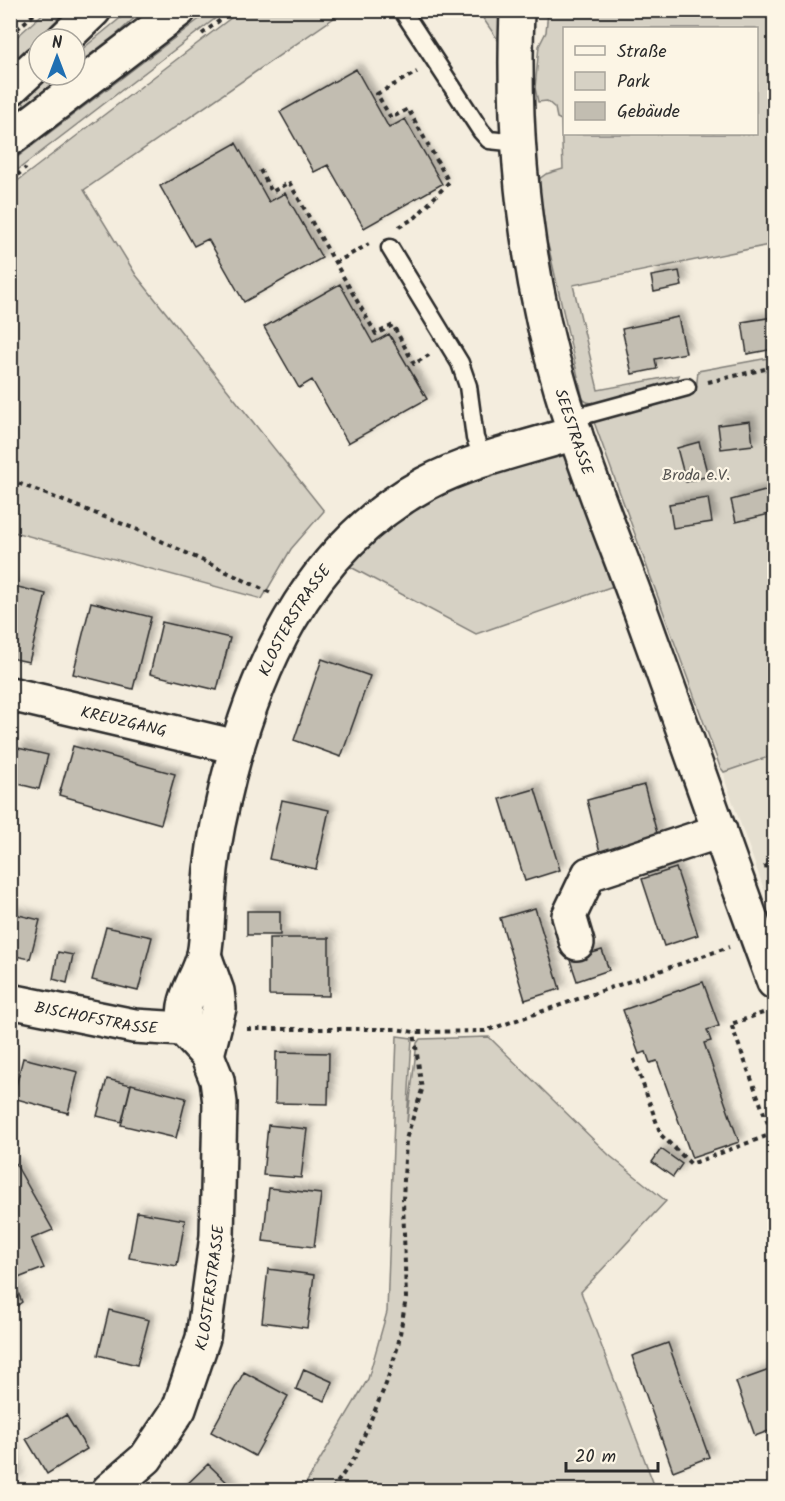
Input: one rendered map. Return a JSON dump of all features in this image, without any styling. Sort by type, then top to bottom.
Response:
[{"type":"street","points":[[76,27],[94,10]]},
{"type":"street","points":[[10,139],[179,10]]},
{"type":"street","name":"SEESTRASSE","points":[[517,10],[518,142],[530,250],[546,334],[573,426],[774,981]]},
{"type":"street","points":[[10,89],[27,74]]},
{"type":"street","name":"KLOSTERSTRASSE","points":[[110,1491],[146,1458],[179,1409],[202,1338],[217,1236],[220,1103],[217,1080],[207,1055],[183,1029],[185,1005],[204,955],[210,880],[222,803],[251,704],[281,634],[297,605],[333,557],[363,526],[392,504],[426,483],[573,426]]},
{"type":"street","name":"KREUZGANG","points":[[10,694],[237,747]]},
{"type":"street","points":[[577,943],[568,916],[589,874],[720,831]]},
{"type":"street","name":"KLOSTERSTRASSE","points":[[204,955],[217,991],[219,1008],[207,1055]]},
{"type":"street","name":"BISCHOFSTRASSE","points":[[10,1001],[134,1026],[183,1029]]},
{"type":"lane","points":[[402,10],[485,136],[489,140],[518,142]]},
{"type":"lane","points":[[383,244],[460,363],[468,386],[475,438],[483,460]]},
{"type":"lane","points":[[573,426],[687,387]]},
{"type":"path","points":[[10,35],[39,10]]},
{"type":"path","points":[[396,229],[416,218],[449,182],[408,109],[391,118],[377,94],[435,62]]},
{"type":"path","points":[[260,170],[272,192],[289,182],[376,334],[393,325],[414,364],[448,344]]},
{"type":"path","points":[[335,263],[383,244]]},
{"type":"path","points":[[687,387],[774,367]]},
{"type":"path","points":[[10,480],[138,530],[260,589]]},
{"type":"path","points":[[764,868],[774,863]]},
{"type":"path","points":[[207,1055],[232,1049],[241,1033],[246,1029],[485,1031],[758,937]]},
{"type":"path","points":[[762,1013],[731,1024],[774,1140]]},
{"type":"path","points":[[332,1491],[355,1457],[386,1384],[398,1346],[406,1298],[403,1200],[406,1140],[422,1090],[414,1032]]},
{"type":"path","points":[[634,1059],[661,1135],[691,1164],[772,1134]]},
{"type":"shaded area","points":[[774,755],[774,917],[724,772]]},
{"type":"green space","points":[[47,10],[61,11],[61,16],[50,27],[28,27]]},
{"type":"green space","points":[[129,11],[142,11],[87,57],[87,45]]},
{"type":"green space","points":[[210,11],[225,11],[11,175],[11,162]]},
{"type":"green space","points":[[240,11],[344,11],[84,190],[136,275],[324,511],[291,549],[262,599],[10,531],[11,186]]},
{"type":"green space","points":[[478,11],[501,11],[500,43]]},
{"type":"green space","points":[[548,11],[774,11],[774,244],[573,285],[598,390],[679,375],[676,382],[597,404],[583,399],[549,249],[535,202],[535,182],[546,174],[563,169],[561,120],[557,118],[555,108],[547,101],[538,102],[535,88],[539,46],[546,32]]},
{"type":"green space","points":[[27,28],[27,49],[11,65],[11,42]]},
{"type":"green space","points":[[35,87],[48,87],[25,105],[20,99]]},
{"type":"green space","name":"Broda e.V.","points":[[774,357],[774,755],[724,772],[720,767],[594,422],[598,417],[696,391],[698,371]]},
{"type":"green space","points":[[557,453],[565,453],[619,584],[476,634],[347,565],[402,515],[463,481]]},
{"type":"green space","points":[[397,1036],[412,1038],[407,1123],[417,1043],[420,1039],[489,1037],[609,1155],[666,1201],[581,1292],[656,1490],[302,1490],[368,1379],[387,1312]]},
{"type":"building","points":[[356,69],[389,128],[405,119],[442,184],[364,228],[328,165],[314,172],[280,112]]},
{"type":"building","points":[[236,143],[269,202],[285,193],[322,258],[244,302],[208,239],[194,246],[160,186]]},
{"type":"building","points":[[679,271],[682,286],[654,292],[651,276]]},
{"type":"building","points":[[340,284],[373,343],[389,334],[427,399],[348,443],[312,380],[299,388],[264,327]]},
{"type":"building","points":[[678,317],[686,353],[655,359],[657,369],[632,374],[622,329]]},
{"type":"building","points":[[774,317],[774,349],[747,354],[742,322]]},
{"type":"building","points":[[750,421],[753,445],[721,449],[718,425]]},
{"type":"building","points":[[699,442],[708,476],[686,482],[677,448]]},
{"type":"building","points":[[769,490],[774,513],[736,522],[731,500]]},
{"type":"building","points":[[708,498],[712,522],[673,528],[669,504]]},
{"type":"building","points":[[10,585],[46,594],[29,662],[10,658]]},
{"type":"building","points":[[91,602],[151,617],[133,689],[73,674]]},
{"type":"building","points":[[162,622],[230,638],[217,690],[150,674]]},
{"type":"building","points":[[322,659],[370,676],[341,757],[294,740]]},
{"type":"building","points":[[73,746],[175,774],[161,824],[59,795]]},
{"type":"building","points":[[18,748],[48,755],[39,789],[10,782]]},
{"type":"building","points":[[644,785],[658,837],[600,852],[587,800]]},
{"type":"building","points":[[535,789],[560,870],[525,881],[500,799]]},
{"type":"building","points":[[282,800],[329,810],[316,869],[269,859]]},
{"type":"building","points":[[676,868],[698,935],[664,946],[642,879]]},
{"type":"building","points":[[535,908],[560,989],[525,1000],[500,918]]},
{"type":"building","points":[[247,911],[280,911],[280,935],[247,935]]},
{"type":"building","points":[[10,913],[40,920],[30,959],[10,955]]},
{"type":"building","points":[[106,927],[152,937],[138,991],[92,980]]},
{"type":"building","points":[[269,938],[329,938],[329,996],[269,995]]},
{"type":"building","points":[[602,950],[609,970],[577,981],[570,960]]},
{"type":"building","points":[[58,952],[73,955],[67,983],[53,979]]},
{"type":"building","points":[[703,982],[719,1026],[707,1030],[711,1041],[704,1043],[739,1142],[692,1158],[657,1061],[650,1063],[646,1052],[639,1054],[623,1010]]},
{"type":"building","points":[[276,1052],[329,1053],[328,1104],[275,1103]]},
{"type":"building","points":[[23,1058],[78,1072],[68,1113],[13,1098]]},
{"type":"building","points":[[107,1079],[131,1085],[122,1122],[97,1116]]},
{"type":"building","points":[[131,1084],[186,1098],[176,1138],[121,1125]]},
{"type":"building","points":[[268,1125],[307,1129],[301,1178],[263,1175]]},
{"type":"building","points":[[661,1149],[682,1164],[673,1177],[652,1162]]},
{"type":"building","points":[[15,1163],[53,1230],[31,1239],[44,1268],[13,1280],[22,1302],[10,1311],[10,1165]]},
{"type":"building","points":[[269,1188],[321,1194],[314,1247],[263,1241]]},
{"type":"building","points":[[137,1212],[185,1220],[177,1266],[129,1258]]},
{"type":"building","points":[[268,1269],[314,1275],[307,1328],[262,1322]]},
{"type":"building","points":[[109,1310],[149,1320],[137,1365],[98,1355]]},
{"type":"building","points":[[668,1343],[709,1457],[673,1471],[632,1356]]},
{"type":"building","points":[[304,1369],[333,1382],[325,1401],[296,1389]]},
{"type":"building","points":[[772,1369],[774,1429],[755,1436],[736,1382]]},
{"type":"building","points":[[244,1372],[288,1396],[255,1456],[211,1432]]},
{"type":"building","points":[[66,1415],[87,1449],[47,1474],[26,1439]]},
{"type":"building","points":[[10,1441],[17,1480],[10,1481]]},
{"type":"building","points":[[208,1464],[235,1490],[181,1490]]}]
